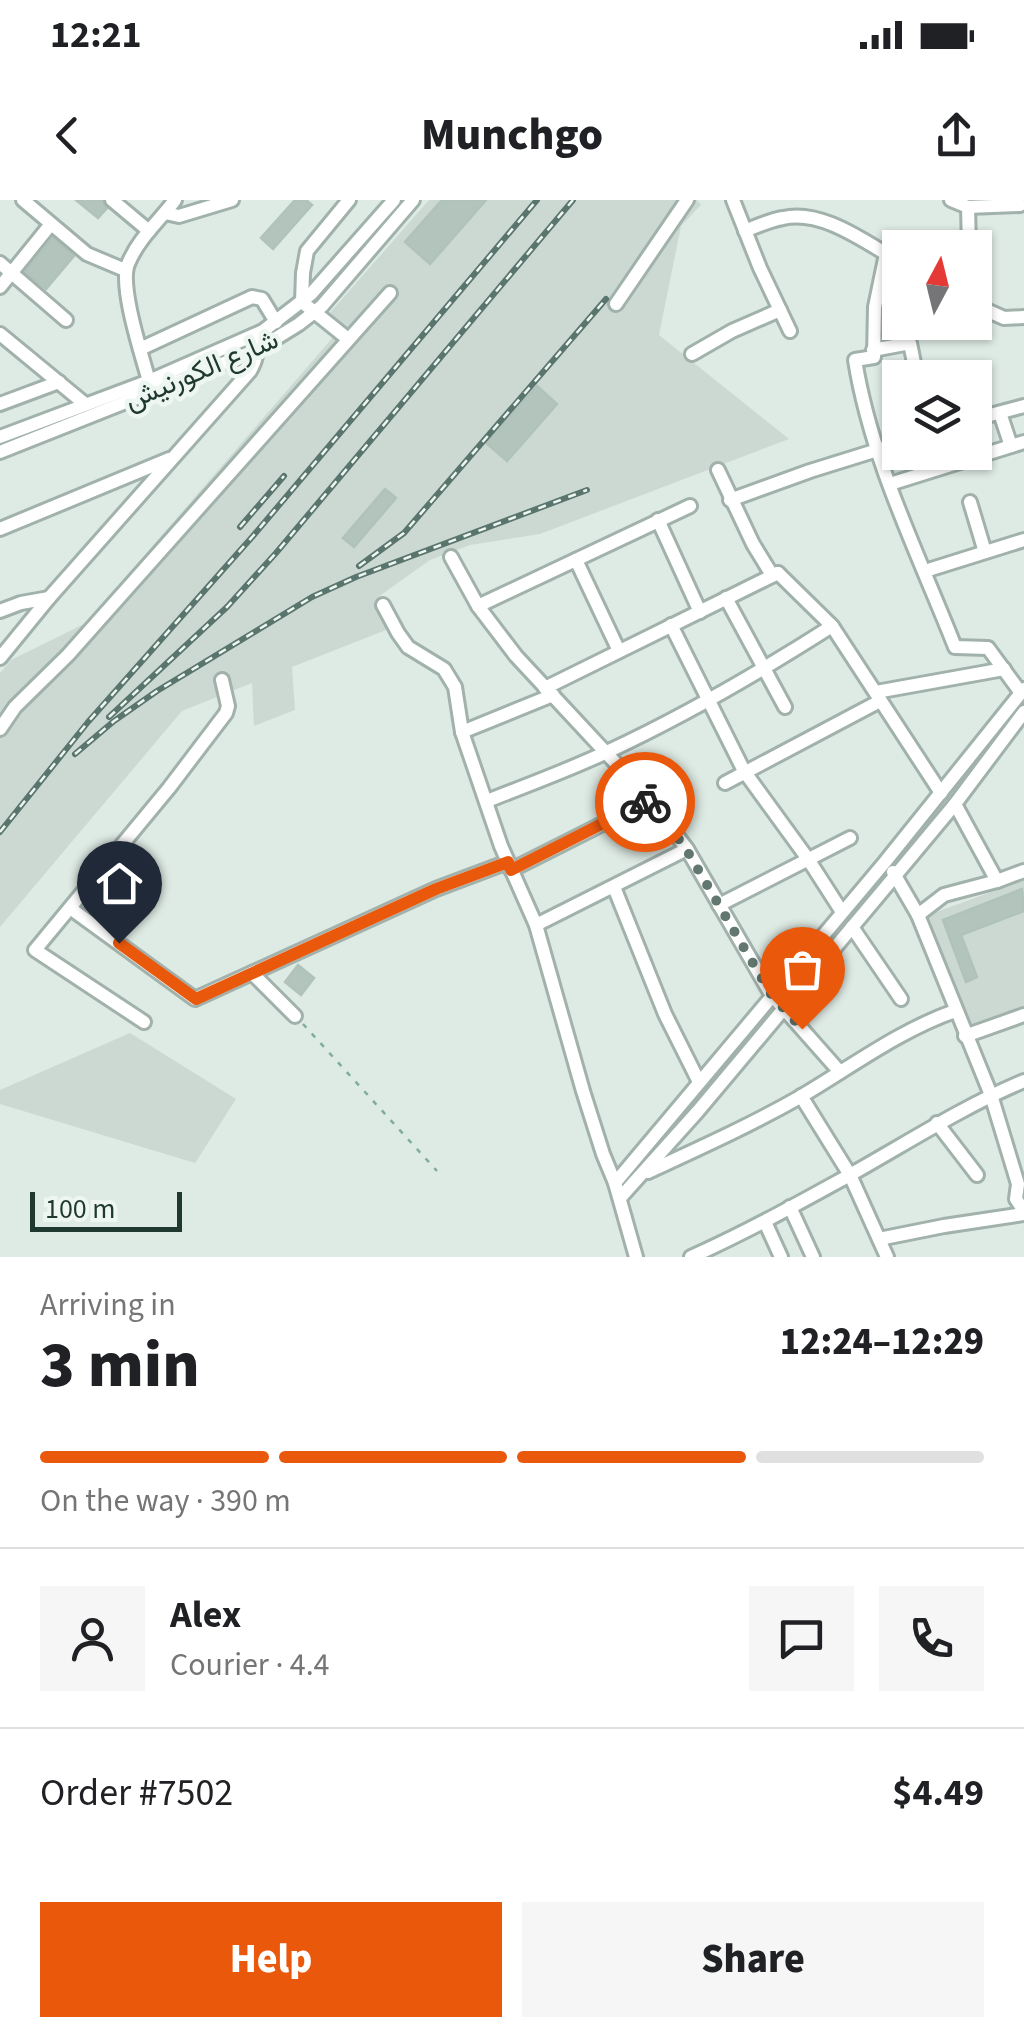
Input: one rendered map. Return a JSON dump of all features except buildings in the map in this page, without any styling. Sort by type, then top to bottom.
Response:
[{"type":"street","points":[[24,200],[42,206],[51,224],[87,254],[126,270]]},
{"type":"street","points":[[112,200],[149,231]]},
{"type":"street","points":[[149,381],[133,322],[126,270],[138,244],[175,200]]},
{"type":"street","points":[[165,212],[179,216],[232,200]]},
{"type":"street","points":[[348,339],[302,302],[307,250],[349,200]]},
{"type":"street","name":"شارع الكورنيش","points":[[0,437],[254,344],[323,281],[394,200]]},
{"type":"street","name":"شارع الكورنيش","points":[[0,452],[254,344],[314,312],[413,200]]},
{"type":"street","points":[[616,304],[687,200]]},
{"type":"street","points":[[733,200],[790,330]]},
{"type":"street","points":[[951,200],[968,207],[1020,202],[1024,222]]},
{"type":"street","points":[[815,218],[817,202]]},
{"type":"street","points":[[968,207],[969,230]]},
{"type":"street","points":[[745,231],[781,218],[815,218],[830,222],[882,252]]},
{"type":"street","points":[[0,287],[6,268],[51,224]]},
{"type":"street","points":[[6,268],[66,320]]},
{"type":"street","points":[[615,1182],[885,862],[1022,691],[988,648],[956,647],[876,451],[856,360],[874,357],[875,307],[882,273]]},
{"type":"street","points":[[0,729],[15,707],[68,655],[390,293]]},
{"type":"street","points":[[140,349],[252,297],[262,299],[276,322]]},
{"type":"street","points":[[692,354],[780,310]]},
{"type":"street","points":[[992,313],[1004,318],[1024,318]]},
{"type":"street","points":[[2,337],[86,404]]},
{"type":"street","points":[[873,350],[910,343],[913,360]]},
{"type":"street","points":[[0,658],[250,371],[255,361],[254,344]]},
{"type":"street","points":[[0,404],[59,382]]},
{"type":"street","points":[[992,415],[1024,406]]},
{"type":"street","points":[[890,484],[1017,444],[1000,412]]},
{"type":"street","points":[[730,500],[882,449]]},
{"type":"street","points":[[0,529],[173,457]]},
{"type":"street","points":[[718,470],[752,544],[772,575],[778,573]]},
{"type":"street","points":[[970,502],[985,552]]},
{"type":"street","points":[[478,606],[690,506]]},
{"type":"street","points":[[658,520],[700,612]]},
{"type":"street","points":[[925,571],[1024,540]]},
{"type":"street","points":[[451,558],[478,606],[516,656],[650,800],[686,849],[771,994],[840,1072]]},
{"type":"street","points":[[576,560],[620,651]]},
{"type":"street","points":[[462,732],[778,573]]},
{"type":"street","points":[[778,573],[832,626],[941,792]]},
{"type":"street","points":[[0,611],[49,598]]},
{"type":"street","points":[[726,598],[784,707]]},
{"type":"street","points":[[384,605],[408,647],[444,669],[455,687],[462,732],[509,866],[536,925],[585,1099],[615,1182],[636,1257]]},
{"type":"street","points":[[671,625],[744,771],[842,912]]},
{"type":"street","points":[[487,801],[606,752],[764,669],[832,626]]},
{"type":"street","points":[[725,783],[878,697],[1004,670]]},
{"type":"street","points":[[144,1022],[34,950],[226,714],[222,680]]},
{"type":"street","points":[[620,1198],[896,876],[1024,712]]},
{"type":"street","points":[[70,908],[196,999],[436,889],[509,866],[650,800]]},
{"type":"street","points":[[955,804],[996,880]]},
{"type":"street","points":[[719,905],[850,838]]},
{"type":"street","points":[[536,925],[686,849]]},
{"type":"street","points":[[879,1239],[1024,1212],[1016,1199],[1018,1184],[990,1095],[918,915],[885,862]]},
{"type":"street","points":[[918,915],[944,895],[1024,871]]},
{"type":"street","points":[[614,887],[665,1014],[699,1082]]},
{"type":"street","points":[[852,927],[901,999]]},
{"type":"street","points":[[252,973],[296,1016]]},
{"type":"street","points":[[642,1175],[740,1129],[928,1021],[956,1012]]},
{"type":"street","points":[[965,1036],[1024,1015]]},
{"type":"street","points":[[691,1257],[711,1253],[937,1123],[1024,1082]]},
{"type":"street","points":[[801,1096],[850,1175],[887,1257]]},
{"type":"street","points":[[937,1123],[977,1175]]},
{"type":"street","points":[[790,1207],[813,1257]]},
{"type":"street","points":[[765,1222],[780,1257]]},
{"type":"path","points":[[296,1016],[437,1171]]},
{"type":"shaded area","points":[[429,200],[697,200],[701,205],[681,226],[659,335],[789,439],[540,534],[470,545],[430,560],[378,597],[386,630],[292,667],[295,710],[254,726],[252,683],[182,711],[0,927],[0,673],[11,660],[86,623],[335,335],[340,327],[328,315]]},
{"type":"shaded area","points":[[1024,880],[1024,1010],[970,1029],[928,915]]},
{"type":"shaded area","points":[[130,1033],[236,1099],[195,1163],[0,1104],[0,1090]]},
{"type":"railway","points":[[0,832],[88,722],[253,536],[537,200]]},
{"type":"railway","points":[[109,717],[227,607],[276,553],[573,200]]},
{"type":"railway","points":[[359,566],[404,533],[606,299]]},
{"type":"railway","points":[[240,527],[284,476]]},
{"type":"railway","points":[[75,754],[157,691],[312,597],[587,490]]},
{"type":"way so far","points":[[645,802],[650,800],[686,849],[771,994],[802,1029]]},
{"type":"route","points":[[119,943],[196,999],[436,889],[508,862],[511,870],[645,802]]}]
